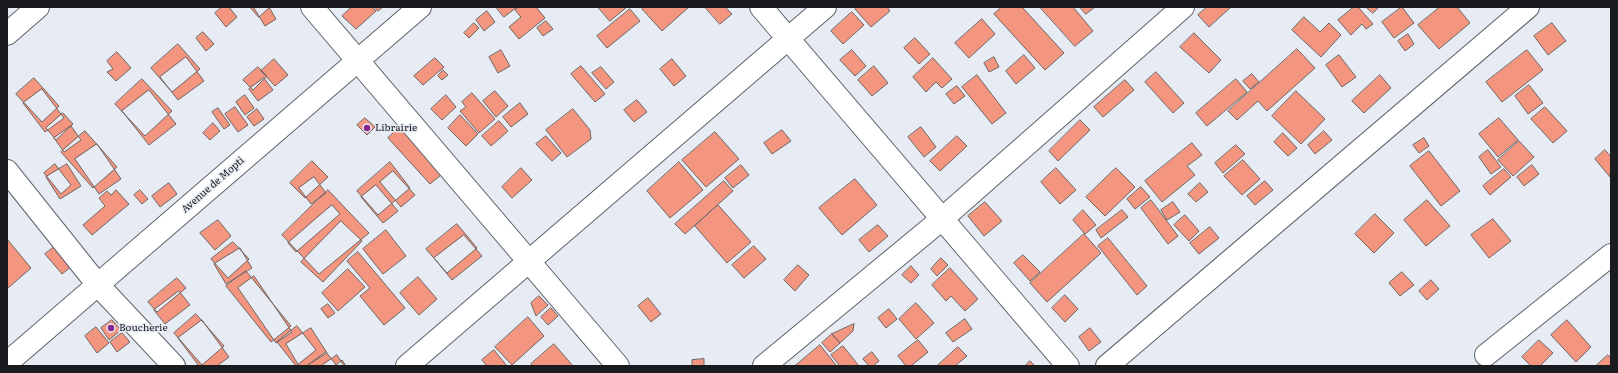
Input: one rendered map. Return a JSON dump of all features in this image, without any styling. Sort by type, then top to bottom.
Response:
[{"type":"street","points":[[7,34],[38,7]]},
{"type":"street","points":[[312,7],[618,366]]},
{"type":"street","name":"Avenue de Mopti","points":[[7,363],[420,7]]},
{"type":"street","points":[[761,7],[1068,366]]},
{"type":"street","points":[[407,366],[825,7]]},
{"type":"street","points":[[764,366],[942,219],[1183,7]]},
{"type":"street","points":[[1108,366],[1528,7]]},
{"type":"street","points":[[7,171],[98,284],[174,366]]},
{"type":"street","points":[[1486,355],[1611,255]]},
{"type":"building","points":[[222,7],[229,7],[237,17],[226,27],[215,13]]},
{"type":"building","points":[[250,7],[270,7],[259,17]]},
{"type":"building","points":[[269,7],[276,19],[265,26],[254,8]]},
{"type":"building","points":[[352,7],[372,7],[376,11],[356,29],[342,16]]},
{"type":"building","points":[[375,7],[383,7],[378,11]]},
{"type":"building","points":[[496,7],[517,7],[504,17]]},
{"type":"building","points":[[519,7],[536,7],[545,18],[519,39],[509,27],[521,17],[515,10]]},
{"type":"building","points":[[598,7],[627,7],[610,21]]},
{"type":"building","points":[[644,7],[689,7],[662,31],[642,9]]},
{"type":"building","points":[[705,7],[725,7],[732,14],[720,24]]},
{"type":"building","points":[[857,7],[887,7],[890,11],[871,27],[855,9]]},
{"type":"building","points":[[1002,7],[1022,7],[1064,53],[1045,70],[994,14]]},
{"type":"building","points":[[1040,7],[1073,7],[1093,31],[1075,46]]},
{"type":"building","points":[[1080,7],[1095,7],[1086,14]]},
{"type":"building","points":[[1207,7],[1231,7],[1209,27],[1198,15]]},
{"type":"building","points":[[1354,7],[1358,7],[1373,24],[1366,29],[1362,24],[1351,35],[1338,20]]},
{"type":"building","points":[[1366,7],[1379,7],[1373,13]]},
{"type":"building","points":[[1402,7],[1414,23],[1394,38],[1382,22]]},
{"type":"building","points":[[1440,7],[1457,7],[1470,23],[1439,49],[1418,25]]},
{"type":"building","points":[[630,9],[640,21],[607,48],[597,36]]},
{"type":"building","points":[[487,11],[495,22],[484,31],[476,20]]},
{"type":"building","points":[[852,12],[864,25],[843,44],[831,31]]},
{"type":"building","points":[[1304,17],[1320,32],[1329,23],[1341,35],[1321,57],[1292,30]]},
{"type":"building","points":[[982,19],[995,34],[969,58],[955,43]]},
{"type":"building","points":[[546,21],[553,29],[543,36],[537,28]]},
{"type":"building","points":[[474,23],[479,28],[469,38],[464,33]]},
{"type":"building","points":[[1552,23],[1566,41],[1548,55],[1534,36]]},
{"type":"building","points":[[203,32],[214,44],[206,51],[196,38]]},
{"type":"building","points":[[1194,33],[1221,60],[1209,73],[1180,47]]},
{"type":"building","points":[[1408,34],[1414,44],[1405,51],[1398,41]]},
{"type":"building","points":[[915,38],[930,54],[919,64],[904,48]]},
{"type":"building","points":[[178,44],[200,69],[172,92],[151,68]]},
{"type":"building","points":[[1297,49],[1315,68],[1267,111],[1258,101],[1237,120],[1228,111]]},
{"type":"building","points":[[501,50],[510,66],[498,73],[489,57]]},
{"type":"building","points":[[852,50],[866,66],[855,76],[840,60]]},
{"type":"building","points":[[1527,50],[1543,70],[1502,102],[1486,82]]},
{"type":"building","points":[[117,52],[131,68],[116,81],[107,72],[113,69],[107,61]]},
{"type":"building","points":[[1024,55],[1035,68],[1016,84],[1006,71]]},
{"type":"building","points":[[1339,55],[1356,77],[1342,87],[1326,65]]},
{"type":"building","points":[[186,57],[204,81],[178,100],[160,77]]},
{"type":"building","points":[[994,57],[999,67],[989,72],[984,63]]},
{"type":"building","points":[[435,58],[444,67],[423,85],[414,76]]},
{"type":"building","points":[[933,58],[952,79],[942,88],[936,82],[926,92],[913,77]]},
{"type":"building","points":[[274,59],[288,75],[275,86],[261,71]]},
{"type":"building","points":[[672,59],[686,76],[674,86],[660,69]]},
{"type":"building","points":[[581,66],[605,94],[595,102],[571,74]]},
{"type":"building","points":[[874,66],[888,83],[872,96],[858,80]]},
{"type":"building","points":[[258,67],[267,76],[253,90],[243,80]]},
{"type":"building","points":[[601,67],[614,82],[606,89],[592,73]]},
{"type":"building","points":[[443,70],[448,75],[442,80],[438,76]]},
{"type":"building","points":[[1156,72],[1184,103],[1173,113],[1145,82]]},
{"type":"building","points":[[1252,74],[1259,82],[1250,89],[1243,81]]},
{"type":"building","points":[[977,75],[1006,113],[992,124],[962,87]]},
{"type":"building","points":[[1380,75],[1391,88],[1364,113],[1352,101]]},
{"type":"building","points":[[34,78],[59,106],[42,122],[16,94]]},
{"type":"building","points":[[264,78],[273,90],[258,101],[249,89]]},
{"type":"building","points":[[142,79],[172,111],[145,136],[115,104]]},
{"type":"building","points":[[1236,79],[1247,92],[1207,126],[1196,113]]},
{"type":"building","points":[[1125,80],[1134,90],[1103,117],[1094,107]]},
{"type":"building","points":[[1529,85],[1543,103],[1528,114],[1515,96]]},
{"type":"building","points":[[957,86],[965,96],[954,104],[946,94]]},
{"type":"building","points":[[42,89],[64,118],[45,132],[23,103]]},
{"type":"building","points":[[149,90],[176,124],[149,145],[122,111]]},
{"type":"building","points":[[495,91],[508,106],[496,117],[483,101]]},
{"type":"building","points":[[1296,91],[1325,119],[1301,144],[1272,116]]},
{"type":"building","points":[[472,93],[495,119],[479,133],[460,111],[466,107],[462,102]]},
{"type":"building","points":[[245,95],[254,108],[245,115],[236,102]]},
{"type":"building","points":[[446,95],[456,107],[442,120],[431,109]]},
{"type":"building","points":[[637,100],[647,112],[634,122],[624,110]]},
{"type":"building","points":[[520,103],[528,114],[511,127],[503,117]]},
{"type":"building","points":[[235,107],[248,125],[238,132],[225,114]]},
{"type":"building","points":[[1545,107],[1567,131],[1553,143],[1531,119]]},
{"type":"building","points":[[218,108],[230,125],[224,129],[212,112]]},
{"type":"building","points":[[257,109],[264,119],[254,126],[247,117]]},
{"type":"building","points":[[573,109],[590,130],[591,139],[567,157],[546,130]]},
{"type":"building","points":[[63,113],[73,124],[56,140],[46,128]]},
{"type":"building","points":[[460,115],[478,134],[466,146],[448,128]]},
{"type":"building","points":[[365,118],[375,127],[367,135],[357,125]]},
{"type":"building","points":[[1499,118],[1518,140],[1498,157],[1479,134]]},
{"type":"building","points":[[1080,120],[1090,130],[1058,161],[1049,151]]},
{"type":"building","points":[[499,121],[508,131],[491,146],[482,136]]},
{"type":"building","points":[[213,123],[220,131],[210,140],[203,133]]},
{"type":"building","points":[[71,126],[81,140],[64,152],[54,138]]},
{"type":"building","points":[[400,127],[441,175],[430,184],[388,138]]},
{"type":"building","points":[[921,127],[936,147],[924,157],[908,137]]},
{"type":"building","points":[[782,130],[791,141],[772,154],[764,143]]},
{"type":"building","points":[[85,131],[117,167],[93,188],[61,152]]},
{"type":"building","points":[[1324,131],[1332,140],[1315,154],[1308,145]]},
{"type":"building","points":[[715,132],[739,159],[706,187],[682,160]]},
{"type":"building","points":[[1283,133],[1297,148],[1288,156],[1274,142]]},
{"type":"building","points":[[546,136],[561,153],[552,161],[536,144]]},
{"type":"building","points":[[957,136],[967,146],[940,171],[930,161]]},
{"type":"building","points":[[1424,138],[1429,146],[1419,153],[1413,145]]},
{"type":"building","points":[[1519,141],[1534,157],[1513,176],[1498,160]]},
{"type":"building","points":[[1192,143],[1202,155],[1187,166],[1195,175],[1162,202],[1145,181]]},
{"type":"building","points":[[97,144],[121,179],[99,194],[75,159]]},
{"type":"building","points":[[1236,145],[1245,154],[1223,173],[1215,163]]},
{"type":"building","points":[[1488,150],[1501,167],[1491,174],[1479,157]]},
{"type":"building","points":[[1605,150],[1611,157],[1610,177],[1595,159]]},
{"type":"building","points":[[1429,151],[1460,191],[1441,206],[1410,166]]},
{"type":"building","points":[[1243,160],[1260,179],[1242,195],[1224,176]]},
{"type":"building","points":[[312,161],[328,177],[305,198],[290,183]]},
{"type":"building","points":[[390,162],[410,188],[378,215],[357,191]]},
{"type":"building","points":[[679,162],[703,190],[670,218],[647,191]]},
{"type":"building","points":[[55,164],[71,185],[61,194],[44,173]]},
{"type":"building","points":[[67,164],[81,186],[60,199],[46,177]]},
{"type":"building","points":[[741,165],[749,175],[733,188],[725,178]]},
{"type":"building","points":[[1532,165],[1539,174],[1524,186],[1517,177]]},
{"type":"building","points":[[521,168],[532,180],[512,198],[502,187]]},
{"type":"building","points":[[1056,168],[1076,190],[1060,204],[1041,182]]},
{"type":"building","points":[[1116,168],[1135,187],[1105,216],[1086,197]]},
{"type":"building","points":[[1504,169],[1511,177],[1490,195],[1483,186]]},
{"type":"building","points":[[393,171],[415,195],[401,207],[380,182]]},
{"type":"building","points":[[314,177],[326,193],[311,204],[299,188]]},
{"type":"building","points":[[855,179],[877,205],[842,235],[819,208]]},
{"type":"building","points":[[724,181],[733,191],[685,234],[675,224]]},
{"type":"building","points":[[1265,181],[1273,190],[1255,205],[1247,196]]},
{"type":"building","points":[[169,183],[177,194],[160,207],[152,196]]},
{"type":"building","points":[[1200,183],[1208,192],[1196,202],[1188,194]]},
{"type":"building","points":[[376,185],[398,211],[383,223],[361,197]]},
{"type":"building","points":[[1141,187],[1150,197],[1135,209],[1127,199]]},
{"type":"building","points":[[116,190],[129,204],[92,235],[83,225],[105,206],[99,198],[107,191],[111,195]]},
{"type":"building","points":[[140,190],[148,199],[142,204],[134,195]]},
{"type":"building","points":[[328,190],[369,233],[319,274],[282,235]]},
{"type":"building","points":[[1151,200],[1178,236],[1168,244],[1141,208]]},
{"type":"building","points":[[1427,200],[1450,226],[1426,246],[1404,220]]},
{"type":"building","points":[[985,202],[1002,221],[984,236],[968,216]]},
{"type":"building","points":[[1173,202],[1180,212],[1167,220],[1161,210]]},
{"type":"building","points":[[332,205],[340,214],[296,252],[288,243]]},
{"type":"building","points":[[718,205],[751,242],[727,263],[695,226]]},
{"type":"building","points":[[1083,210],[1096,225],[1085,234],[1073,220]]},
{"type":"building","points":[[1122,210],[1128,217],[1101,238],[1096,230]]},
{"type":"building","points":[[1375,214],[1394,233],[1374,253],[1355,234]]},
{"type":"building","points":[[1185,215],[1199,231],[1189,241],[1174,225]]},
{"type":"building","points":[[1493,219],[1511,241],[1489,258],[1471,235]]},
{"type":"building","points":[[218,220],[231,236],[215,250],[200,233]]},
{"type":"building","points":[[341,221],[362,241],[323,282],[301,262]]},
{"type":"building","points":[[457,224],[477,248],[447,273],[426,249]]},
{"type":"building","points":[[878,225],[888,236],[869,252],[859,240]]},
{"type":"building","points":[[1210,227],[1219,238],[1199,254],[1190,243]]},
{"type":"building","points":[[386,230],[406,256],[383,274],[363,249]]},
{"type":"building","points":[[1084,234],[1101,253],[1047,302],[1030,283]]},
{"type":"building","points":[[464,235],[482,256],[452,280],[434,258]]},
{"type":"building","points":[[1108,238],[1147,286],[1137,295],[1098,246]]},
{"type":"building","points":[[7,239],[31,268],[8,288],[7,286]]},
{"type":"building","points":[[61,242],[77,262],[62,274],[45,254]]},
{"type":"building","points":[[233,242],[249,259],[228,278],[211,259]]},
{"type":"building","points":[[754,246],[766,259],[744,278],[732,265]]},
{"type":"building","points":[[240,248],[252,268],[226,284],[214,264]]},
{"type":"building","points":[[358,252],[405,308],[384,325],[360,296],[370,288],[347,261]]},
{"type":"building","points":[[1023,255],[1040,272],[1030,281],[1014,263]]},
{"type":"building","points":[[941,258],[948,265],[937,276],[931,269]]},
{"type":"building","points":[[798,265],[809,275],[795,291],[784,280]]},
{"type":"building","points":[[911,266],[919,275],[911,283],[902,275]]},
{"type":"building","points":[[950,268],[978,299],[965,311],[951,296],[946,301],[932,285]]},
{"type":"building","points":[[348,269],[365,287],[338,311],[322,293]]},
{"type":"building","points":[[246,271],[291,326],[271,342],[226,286]]},
{"type":"building","points":[[1402,272],[1414,285],[1400,296],[1389,283]]},
{"type":"building","points":[[254,276],[292,332],[276,343],[238,288]]},
{"type":"building","points":[[418,277],[437,299],[419,315],[400,293]]},
{"type":"building","points":[[177,278],[186,288],[157,312],[148,302]]},
{"type":"building","points":[[1431,280],[1439,289],[1427,300],[1419,291]]},
{"type":"building","points":[[179,291],[190,305],[165,324],[154,310]]},
{"type":"building","points":[[1065,295],[1078,309],[1065,322],[1052,308]]},
{"type":"building","points":[[539,296],[548,305],[536,316],[531,303]]},
{"type":"building","points":[[648,298],[661,314],[651,322],[638,306]]},
{"type":"building","points":[[916,303],[934,323],[916,339],[899,319]]},
{"type":"building","points":[[328,304],[335,313],[328,318],[321,309]]},
{"type":"building","points":[[551,308],[558,316],[548,325],[541,317]]},
{"type":"building","points":[[889,309],[897,319],[886,328],[878,318]]},
{"type":"building","points":[[196,314],[224,346],[202,365],[174,333]]},
{"type":"building","points":[[528,317],[544,336],[512,365],[495,347]]},
{"type":"building","points":[[965,319],[972,329],[953,342],[946,333]]},
{"type":"building","points":[[112,320],[121,330],[109,340],[101,328]]},
{"type":"building","points":[[202,320],[229,357],[217,366],[199,366],[178,338]]},
{"type":"building","points":[[1567,320],[1591,347],[1576,362],[1551,335]]},
{"type":"building","points":[[854,324],[853,331],[840,343],[832,334]]},
{"type":"building","points":[[297,326],[316,350],[296,366],[277,342]]},
{"type":"building","points":[[96,327],[109,343],[97,353],[85,336]]},
{"type":"building","points":[[311,328],[327,353],[306,366],[299,366],[286,344]]},
{"type":"building","points":[[1090,328],[1101,342],[1089,351],[1079,337]]},
{"type":"building","points":[[122,333],[130,342],[117,352],[110,342]]},
{"type":"building","points":[[832,334],[840,343],[830,352],[822,343]]},
{"type":"building","points":[[918,340],[928,352],[911,366],[906,366],[898,356]]},
{"type":"building","points":[[1539,340],[1553,353],[1540,366],[1531,366],[1522,357]]},
{"type":"building","points":[[554,344],[573,366],[533,366],[531,364]]},
{"type":"building","points":[[820,345],[836,365],[835,366],[795,366]]},
{"type":"building","points":[[843,346],[859,366],[840,366],[831,355]]},
{"type":"building","points":[[958,347],[967,356],[955,366],[937,366]]},
{"type":"building","points":[[494,350],[507,366],[487,366],[482,360]]},
{"type":"building","points":[[326,352],[336,365],[342,360],[346,366],[307,366]]},
{"type":"building","points":[[872,352],[879,361],[873,366],[869,366],[863,359]]},
{"type":"building","points":[[337,355],[344,366],[321,366]]},
{"type":"building","points":[[1608,355],[1611,358],[1611,366],[1596,366]]},
{"type":"building","points":[[704,359],[704,366],[692,366],[692,360]]},
{"type":"building","points":[[1030,361],[1035,366],[1025,366]]},
{"type":"place","name":"Librairie","points":[[367,128]]},
{"type":"place","name":"Boucherie","points":[[111,328]]}]
